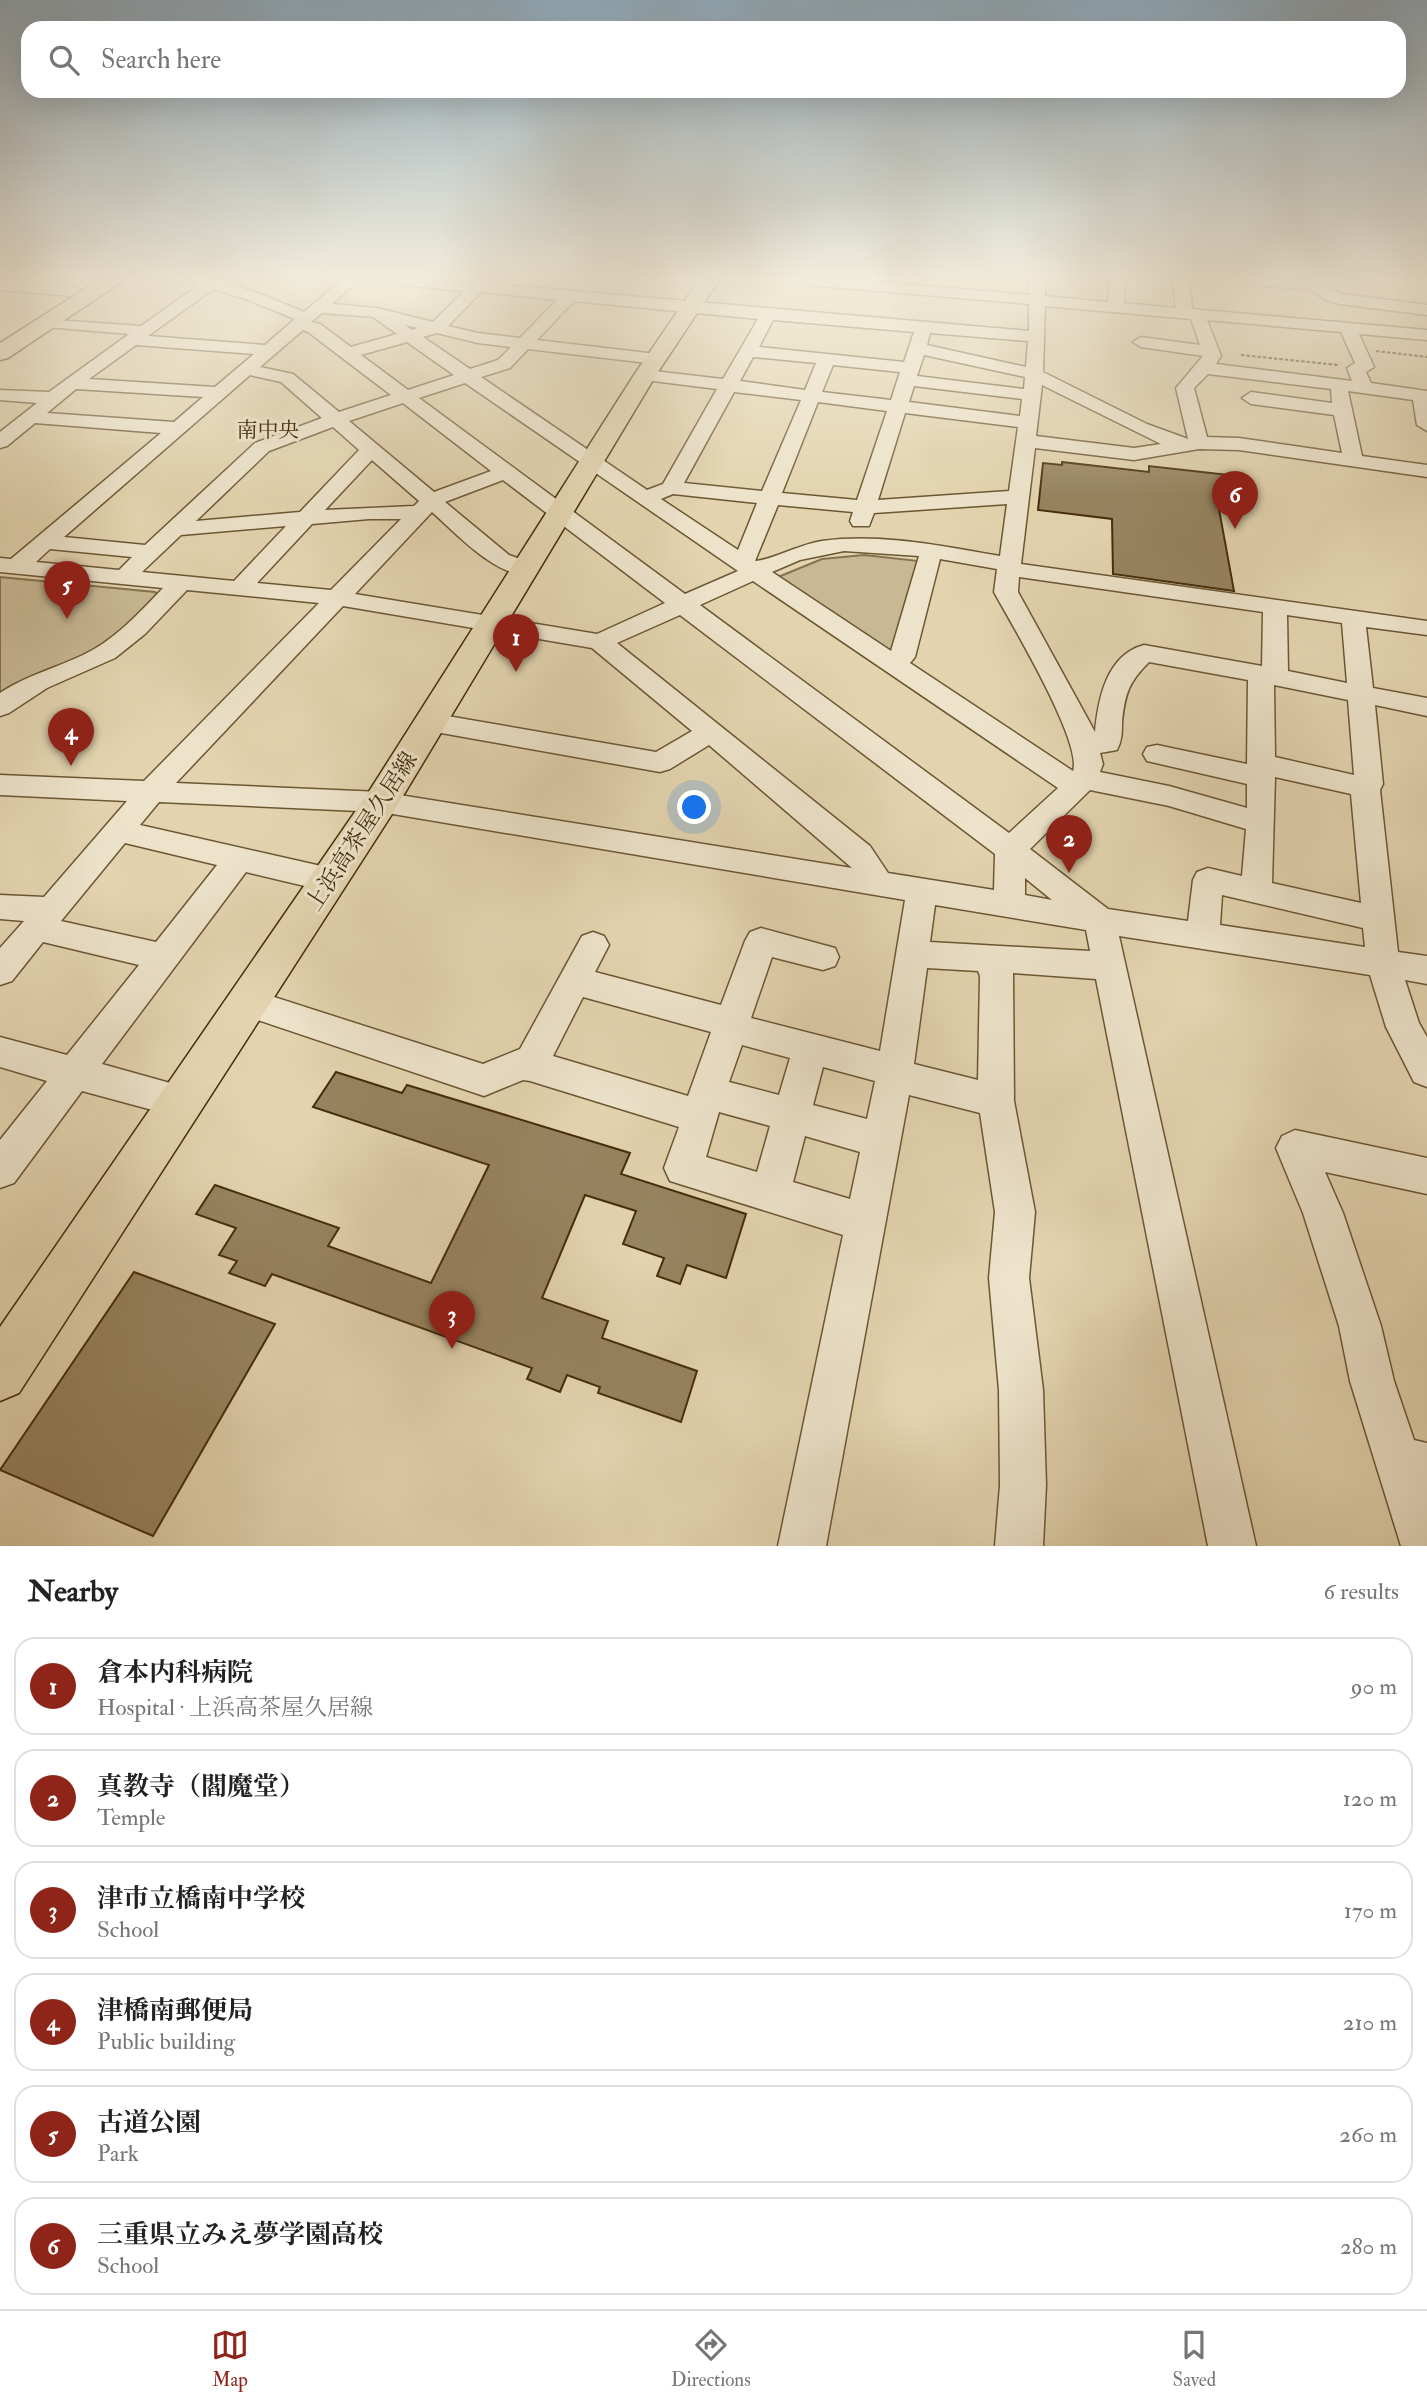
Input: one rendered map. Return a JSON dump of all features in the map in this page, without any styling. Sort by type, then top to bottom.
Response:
[{"type":"main road","name":"上浜高茶屋久居線","points":[[0,1374],[381,802],[660,352]]},
{"type":"street","points":[[0,442],[52,398],[115,352]]},
{"type":"street","points":[[8,566],[45,541],[265,352]]},
{"type":"street","points":[[347,354],[353,352]]},
{"type":"street","points":[[435,352],[591,462],[891,663],[1080,783],[1169,796],[1261,823]]},
{"type":"street","points":[[124,577],[262,447],[334,419],[469,377],[508,361],[517,352]]},
{"type":"street","points":[[570,352],[650,367],[728,386],[899,407],[1134,454],[1190,444],[1239,444],[1427,471]]},
{"type":"street","points":[[671,488],[747,352]]},
{"type":"street","points":[[789,352],[826,360],[913,363],[1032,396]]},
{"type":"street","points":[[820,352],[1034,374],[1140,428],[1190,444]]},
{"type":"street","points":[[854,544],[916,352]]},
{"type":"street","points":[[1009,904],[1010,850],[1080,783],[1089,764],[1086,744],[1006,592],[1036,352]]},
{"type":"street","points":[[1175,352],[1208,362]]},
{"type":"street","points":[[1204,352],[1208,362]]},
{"type":"street","points":[[1359,352],[1365,367],[1356,368],[1363,387]]},
{"type":"street","points":[[347,354],[1100,920],[1232,1546]]},
{"type":"street","points":[[1159,358],[1208,362],[1337,384],[1424,395],[1427,425]]},
{"type":"street","points":[[750,568],[771,498],[826,360]]},
{"type":"street","points":[[1190,444],[1185,388],[1208,362]]},
{"type":"street","points":[[246,369],[287,377],[370,449],[425,506],[501,560],[526,569]]},
{"type":"street","points":[[72,383],[218,393]]},
{"type":"street","points":[[1337,384],[1353,460]]},
{"type":"street","points":[[0,395],[52,398]]},
{"type":"street","points":[[1251,398],[1342,410]]},
{"type":"street","points":[[30,417],[177,428]]},
{"type":"street","points":[[240,588],[370,449]]},
{"type":"street","points":[[174,529],[425,506],[504,473]]},
{"type":"street","points":[[645,498],[671,488],[866,507],[1018,497]]},
{"type":"street","points":[[0,971],[151,792],[425,506]]},
{"type":"street","points":[[45,541],[150,552]]},
{"type":"street","points":[[600,642],[682,607],[750,568],[806,550],[854,544],[931,552],[1009,567],[1427,628]]},
{"type":"street","points":[[891,663],[902,657],[931,552]]},
{"type":"street","points":[[8,566],[339,598],[600,642],[859,854],[877,881]]},
{"type":"street","points":[[0,707],[28,686],[105,654],[181,582]]},
{"type":"street","points":[[1256,892],[1261,823],[1261,770],[1275,606]]},
{"type":"street","points":[[1353,617],[1369,784],[1365,787],[1383,963],[1403,1027],[1427,1071]]},
{"type":"street","points":[[1086,744],[1107,743],[1110,713],[1119,677],[1144,653],[1427,707]]},
{"type":"street","points":[[430,722],[660,762],[711,732]]},
{"type":"street","points":[[1157,754],[1365,787]]},
{"type":"street","points":[[0,785],[381,802],[877,881],[1100,920],[1427,970]]},
{"type":"street","points":[[119,831],[330,880]]},
{"type":"street","points":[[0,1170],[238,860]]},
{"type":"street","points":[[1203,936],[1208,880],[1377,919]]},
{"type":"street","points":[[802,1546],[882,1141],[914,954],[922,889]]},
{"type":"street","points":[[0,907],[45,917]]},
{"type":"street","points":[[45,917],[51,932],[164,957]]},
{"type":"street","points":[[822,957],[761,941],[683,1168],[866,1223]]},
{"type":"street","points":[[530,1065],[593,945]]},
{"type":"street","points":[[914,954],[1110,966]]},
{"type":"street","points":[[987,958],[997,975],[996,1101],[1015,1212],[1009,1278],[1021,1390],[1023,1485],[1019,1546]]},
{"type":"street","points":[[575,981],[996,1101]]},
{"type":"street","points":[[249,1003],[484,1080],[522,1064],[530,1065],[703,1104],[792,1115],[882,1141]]},
{"type":"street","points":[[770,1194],[810,1048]]},
{"type":"street","points":[[0,1052],[182,1102]]},
{"type":"street","points":[[1425,1546],[1412,1463],[1372,1381],[1352,1301],[1323,1213],[1295,1148],[1427,1176]]},
{"type":"path","points":[[1389,352],[1427,357]]},
{"type":"path","points":[[1208,362],[1356,368]]},
{"type":"shaded area","points":[[864,555],[919,561],[898,653],[890,654],[778,577],[822,559]]},
{"type":"shaded area","points":[[0,577],[155,592],[158,595],[109,643],[0,698]]},
{"type":"building","points":[[1062,462],[1149,472],[1149,466],[1237,476],[1240,496],[1216,493],[1234,591],[1113,574],[1112,519],[1038,510],[1043,463],[1062,465]]},
{"type":"building","points":[[336,1072],[402,1093],[407,1085],[630,1153],[621,1174],[746,1214],[726,1278],[687,1265],[680,1284],[657,1276],[664,1258],[623,1244],[636,1211],[585,1195],[542,1298],[608,1321],[602,1338],[697,1371],[681,1422],[598,1393],[600,1387],[567,1375],[560,1392],[527,1379],[532,1368],[272,1274],[265,1286],[229,1273],[237,1261],[219,1255],[236,1228],[196,1214],[215,1185],[339,1228],[328,1246],[431,1283],[489,1165],[313,1107]]},
{"type":"building","points":[[134,1272],[275,1324],[153,1536],[0,1470]]},
{"type":"place","name":"三重県立みえ夢学園高校","points":[[1235,529]]},
{"type":"place","name":"古道公園","points":[[67,619]]},
{"type":"place","name":"倉本内科病院","points":[[516,672]]},
{"type":"place","name":"津橋南郵便局","points":[[71,766]]},
{"type":"place","name":"真教寺（閻魔堂）","points":[[1069,873]]},
{"type":"place","name":"津市立橋南中学校","points":[[452,1349]]},
{"type":"district","name":"南中央","points":[[268,430]]}]
